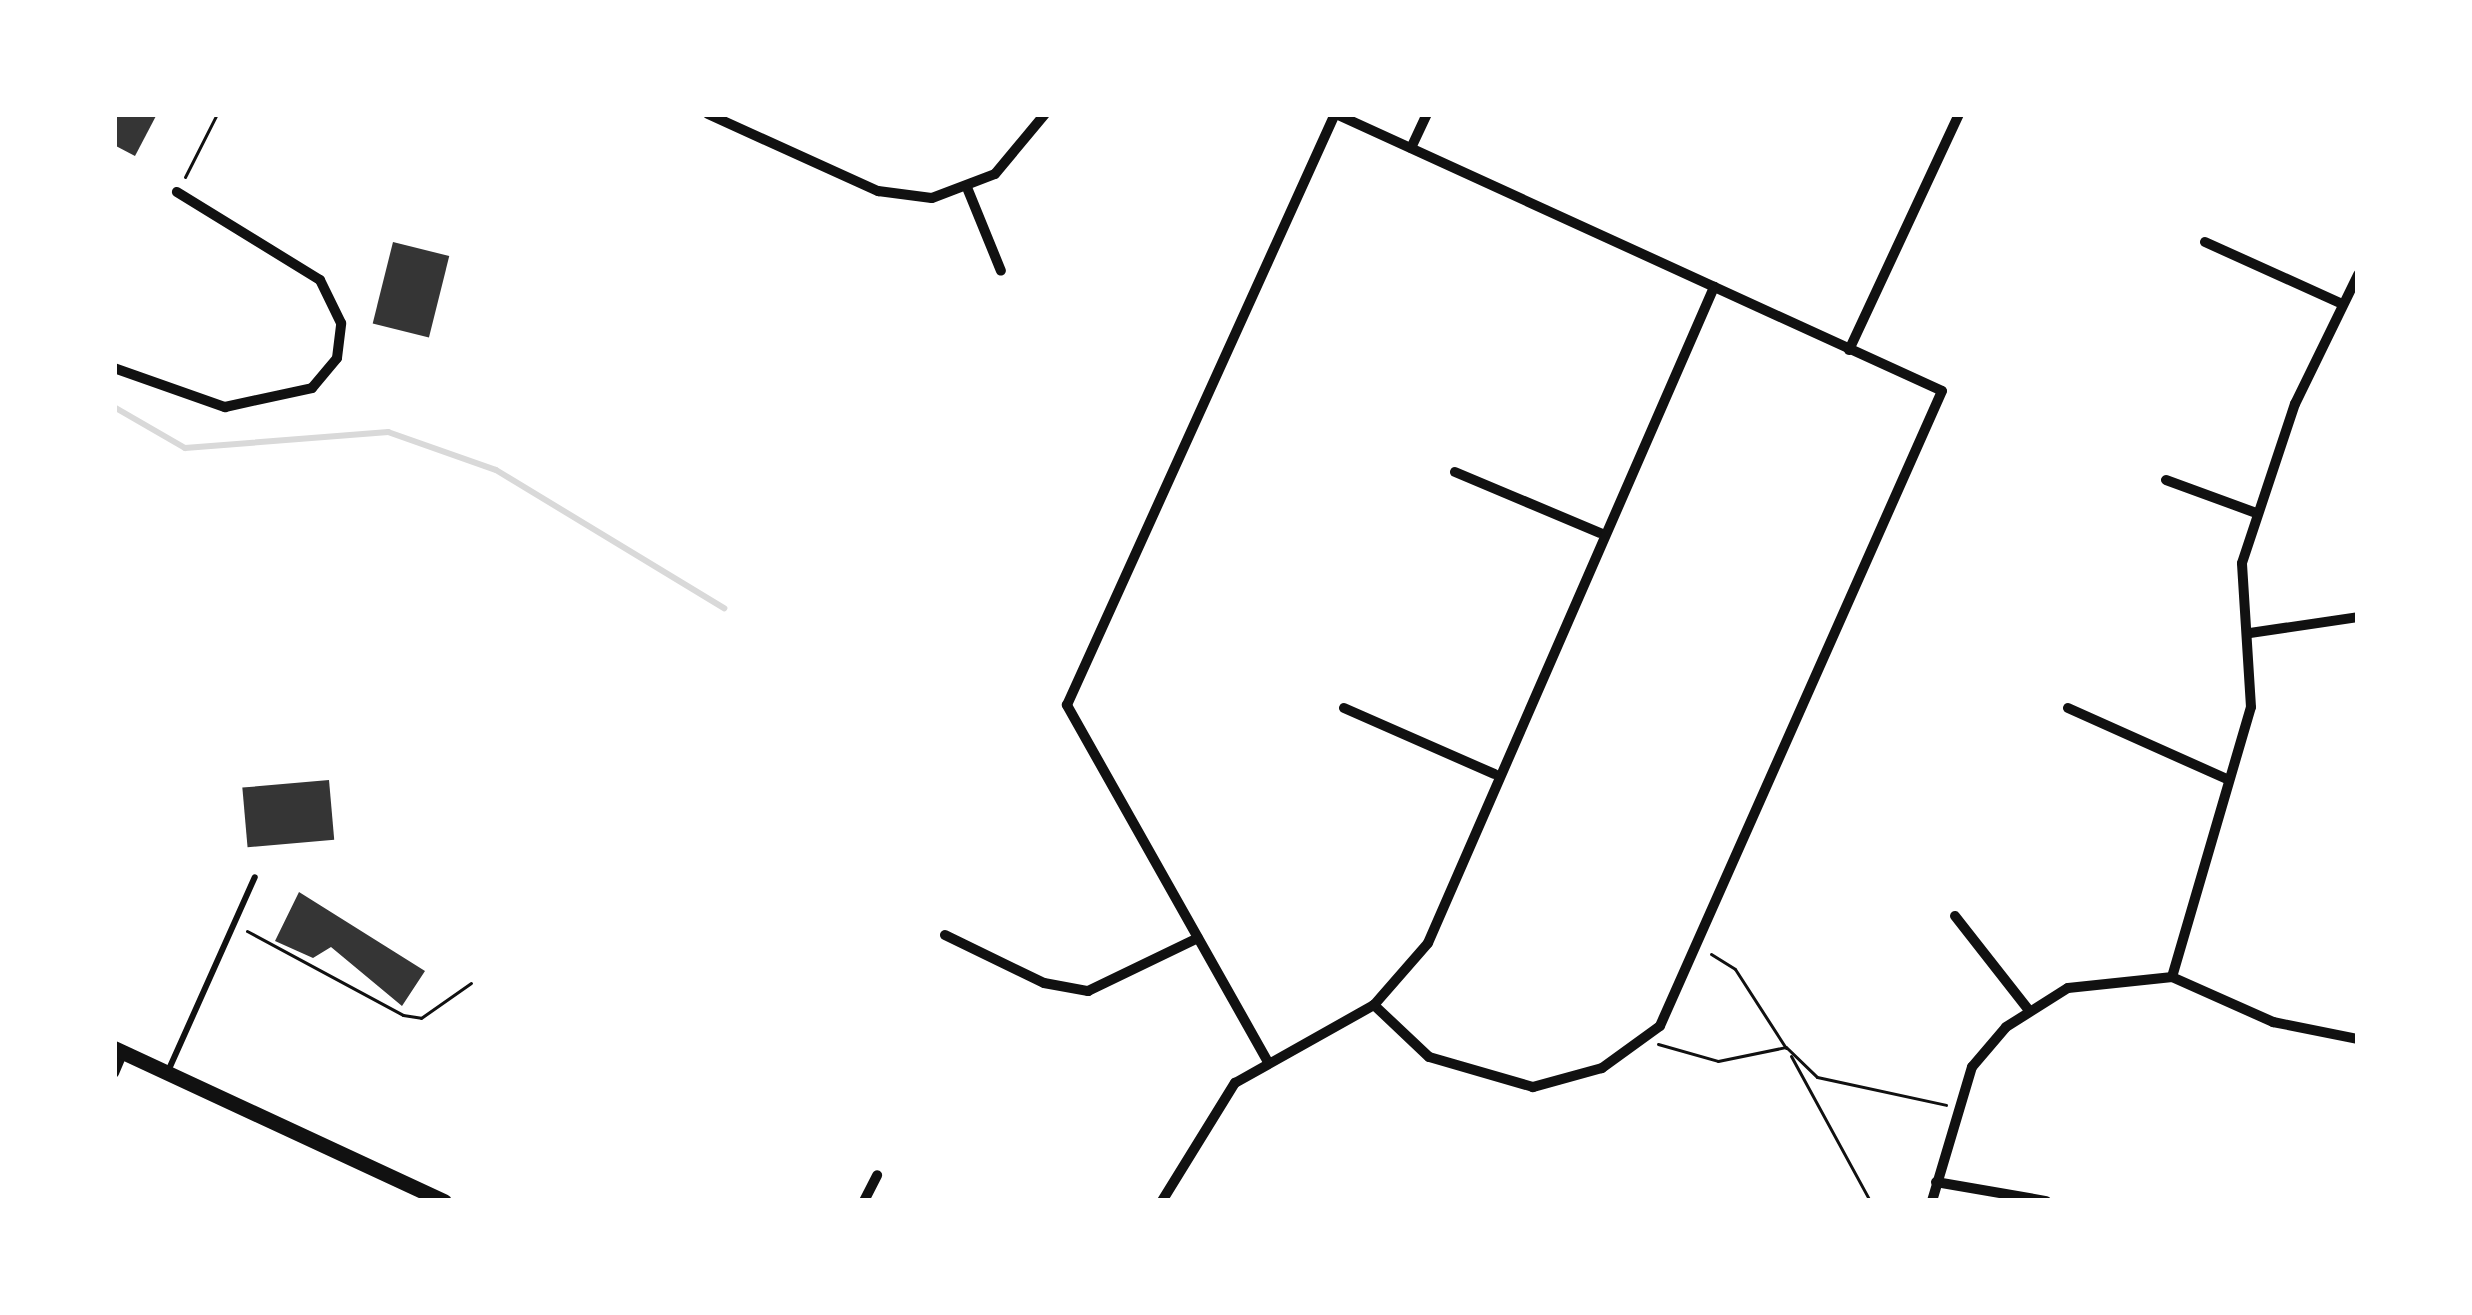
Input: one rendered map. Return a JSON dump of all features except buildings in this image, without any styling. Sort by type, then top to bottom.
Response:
[{"type":"main road","points":[[119,1050],[443,1201]]},
{"type":"street","points":[[708,114],[878,191],[968,190],[1023,154],[1045,114]]},
{"type":"street","points":[[1268,1061],[1066,705],[1336,114],[1942,391],[1700,946],[1645,1038],[1602,1068],[1533,1087],[1429,1057],[1374,1005]]},
{"type":"street","points":[[1411,148],[1426,114]]},
{"type":"street","points":[[1849,350],[1956,115]]},
{"type":"street","points":[[968,190],[1000,271]]},
{"type":"street","points":[[114,368],[225,407],[311,388],[337,358],[341,322],[320,280],[178,192]]},
{"type":"street","points":[[2204,242],[2342,304]]},
{"type":"street","points":[[2172,977],[2251,707],[2250,633],[2242,563],[2256,513],[2358,275]]},
{"type":"street","points":[[1162,1201],[1207,1112],[1268,1061],[1374,1005],[1427,943],[1494,773],[1714,287]]},
{"type":"street","points":[[1455,472],[1600,533]]},
{"type":"street","points":[[2166,480],[2256,513]]},
{"type":"street","points":[[2250,633],[2358,617]]},
{"type":"street","points":[[2068,708],[2227,778]]},
{"type":"street","points":[[1344,709],[1494,773]]},
{"type":"street","points":[[1955,916],[2028,1010]]},
{"type":"street","points":[[945,935],[1043,983],[1088,991],[1198,938]]},
{"type":"street","points":[[1932,1201],[1952,1107],[1972,1067],[2028,1010],[2117,976],[2172,977],[2272,1022],[2358,1039]]},
{"type":"street","points":[[114,1073],[119,1050]]},
{"type":"street","points":[[864,1201],[877,1174]]},
{"type":"street","points":[[1936,1182],[2046,1201]]},
{"type":"lane","points":[[167,1072],[255,877]]},
{"type":"path","points":[[178,192],[217,114]]},
{"type":"path","points":[[234,926],[403,1015],[421,1018],[472,983]]},
{"type":"path","points":[[1700,946],[1735,969],[1786,1047],[1870,1201]]},
{"type":"path","points":[[1645,1038],[1689,1059],[1786,1047]]},
{"type":"path","points":[[1786,1047],[1817,1077],[1952,1107]]},
{"type":"waterway","points":[[114,407],[185,448],[388,432],[496,470],[724,608]]}]
